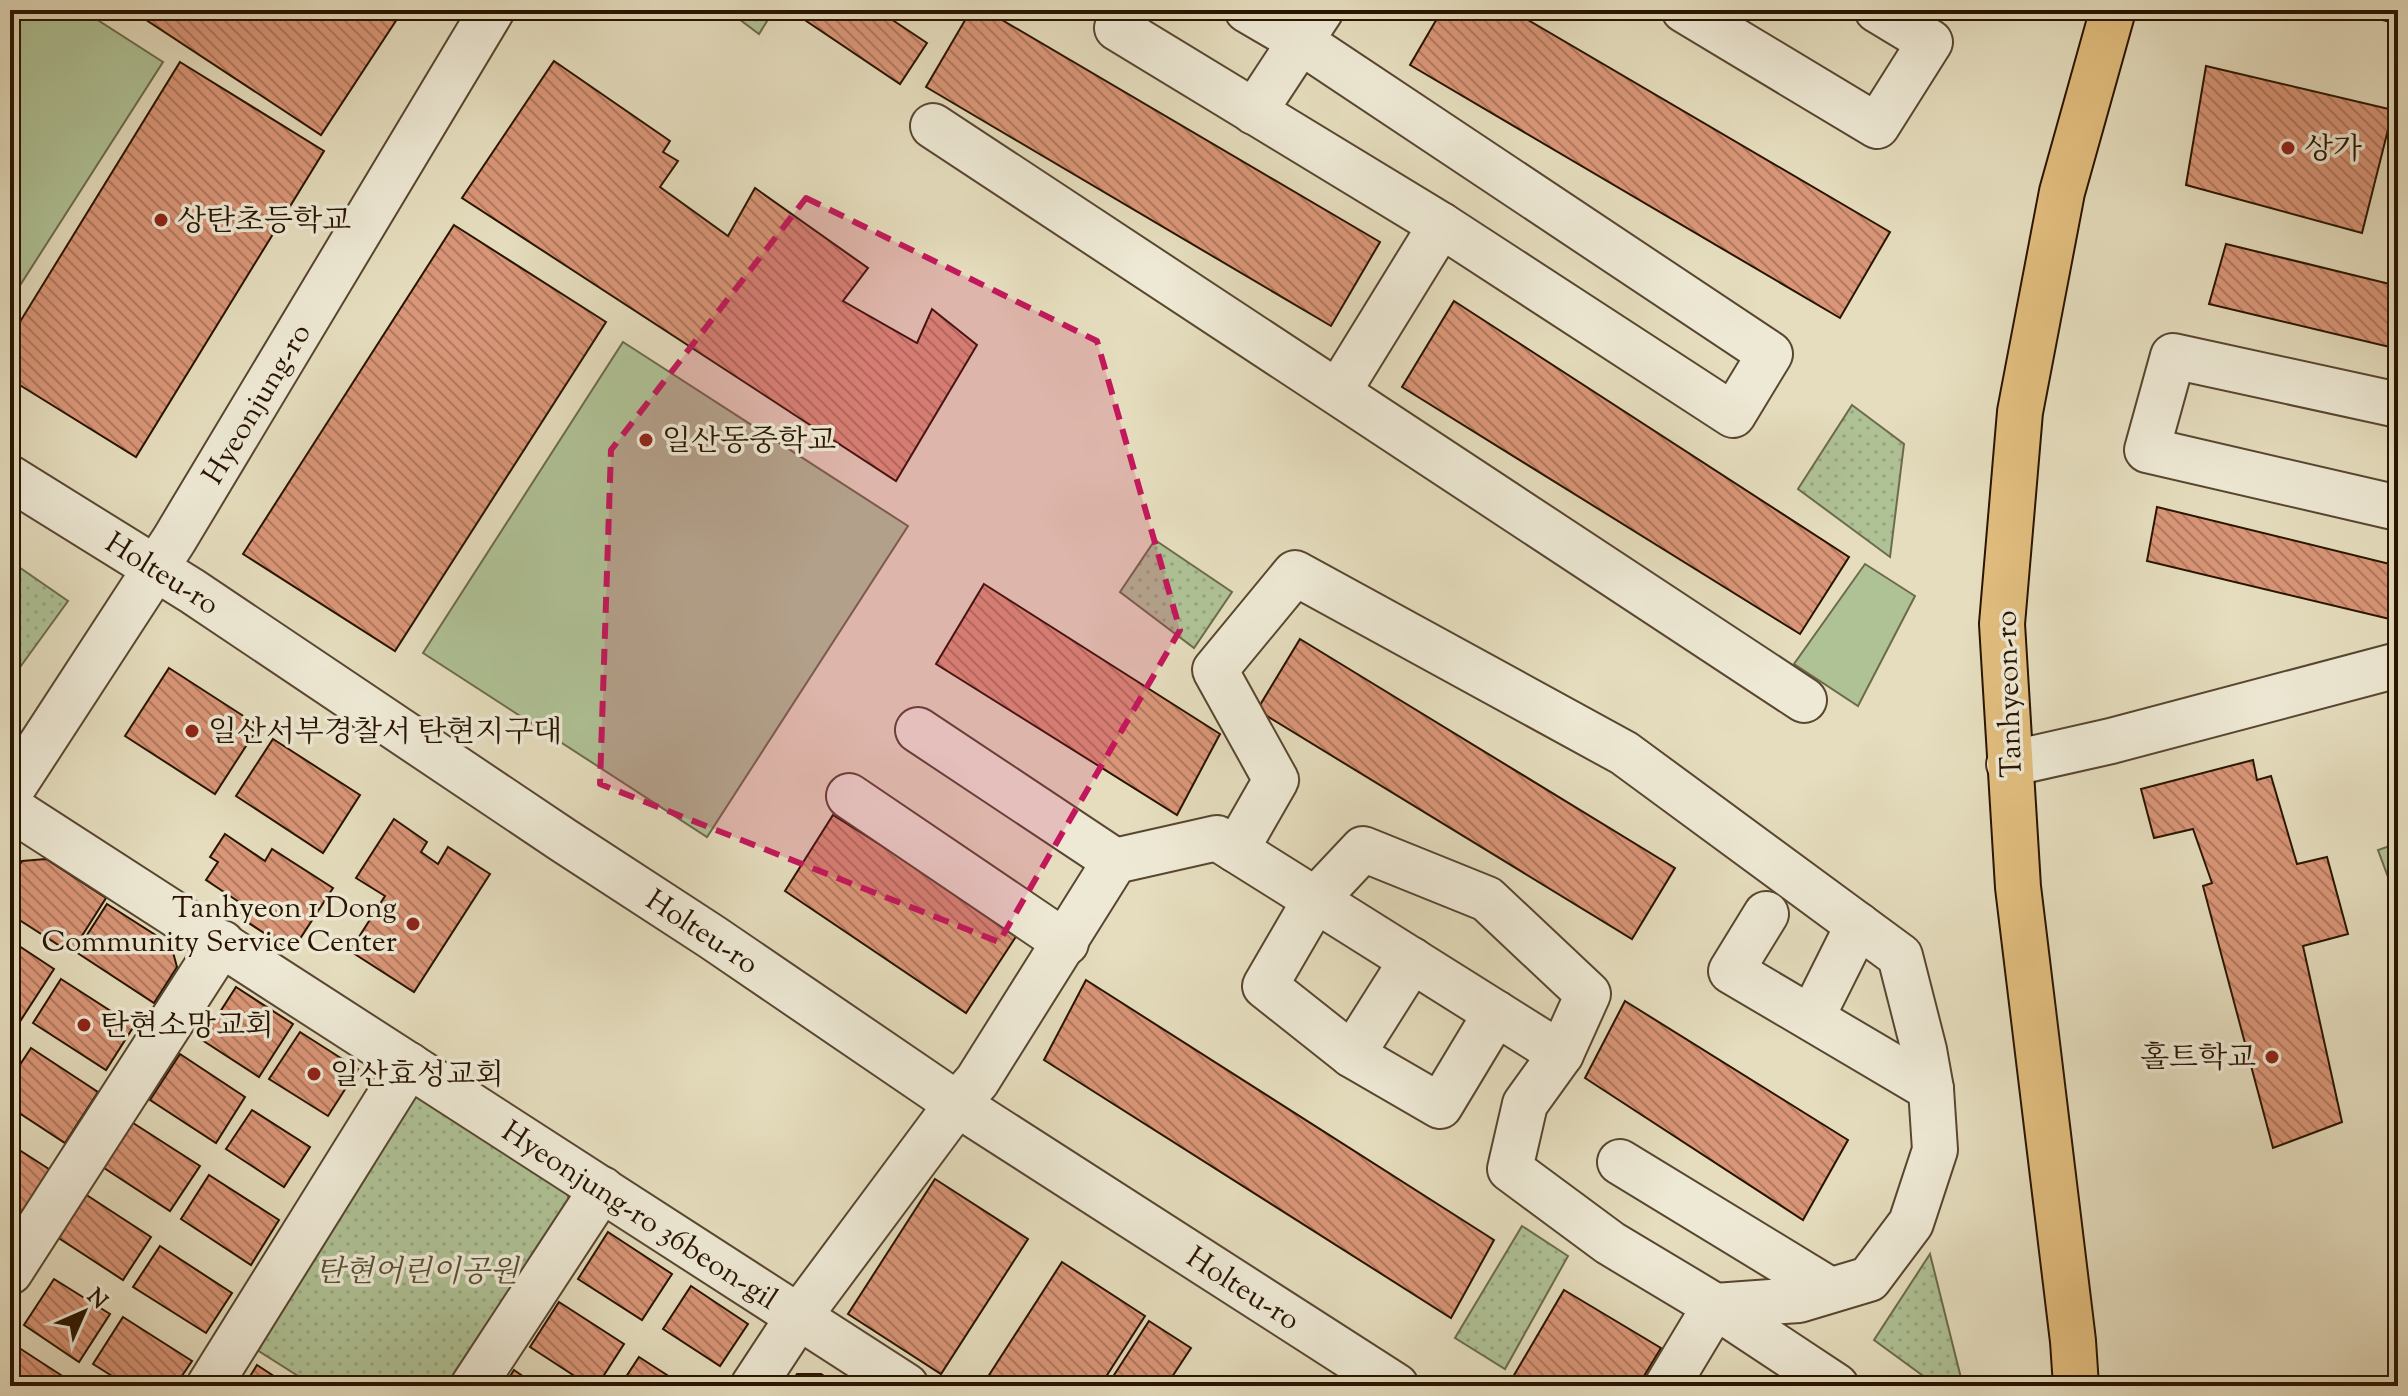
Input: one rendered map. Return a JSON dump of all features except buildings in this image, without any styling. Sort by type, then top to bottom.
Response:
[{"type":"main road","name":"Tanhyeon-ro","points":[[2076,1386],[2072,1325],[2018,887],[2002,624],[2020,412],[2062,192],[2113,10]]},
{"type":"street","name":"Hyeonjung-ro","points":[[10,792],[155,568],[492,10]]},
{"type":"street","points":[[1130,10],[1117,28],[1441,225],[1733,415],[1770,354],[1310,26],[1247,10]]},
{"type":"street","points":[[1684,10],[1877,126],[1930,42],[1877,10]]},
{"type":"street","points":[[1254,112],[1310,26]]},
{"type":"street","points":[[933,126],[1804,700]]},
{"type":"street","points":[[1338,392],[1441,225]]},
{"type":"street","points":[[2398,405],[2173,356],[2147,450],[2398,508]]},
{"type":"street","name":"Holteu-ro","points":[[10,478],[155,568],[712,937],[957,1104],[1396,1386]]},
{"type":"street","points":[[1236,850],[1276,780],[1215,670],[1295,573],[1624,753],[1900,956],[1924,1050],[1931,1089],[1935,1150],[1911,1223],[1869,1279],[1799,1300],[1715,1306]]},
{"type":"street","points":[[2009,764],[2111,741],[2398,665]]},
{"type":"street","points":[[918,730],[1115,861],[1217,838],[1561,1054]]},
{"type":"street","points":[[849,796],[1066,943]]},
{"type":"street","name":"Hyeonjung-ro 36beon-gil","points":[[10,808],[602,1189],[797,1319],[906,1386]]},
{"type":"street","points":[[1496,1013],[1440,1106],[1352,1055],[1265,986],[1315,900],[1363,849],[1487,899],[1588,994],[1561,1054],[1525,1104],[1510,1169],[1610,1243],[1715,1306],[1836,1386]]},
{"type":"street","points":[[753,1386],[797,1319],[977,1081],[1115,861]]},
{"type":"street","points":[[1766,914],[1731,971],[1931,1089]]},
{"type":"street","points":[[1812,1017],[1858,925]]},
{"type":"street","points":[[10,1272],[222,943]]},
{"type":"street","points":[[1352,1055],[1412,960]]},
{"type":"street","points":[[209,1386],[409,1065]]},
{"type":"street","points":[[1620,1162],[1830,1290]]},
{"type":"street","points":[[473,1386],[602,1189]]},
{"type":"street","points":[[1667,1386],[1715,1306]]},
{"type":"highlighted area","points":[[806,198],[1097,341],[1180,630],[999,942],[600,784],[611,450]]},
{"type":"green space","points":[[10,10],[82,10],[163,62],[10,301]]},
{"type":"green space","points":[[727,10],[774,10],[759,34]]},
{"type":"green space","points":[[623,342],[908,526],[707,837],[423,653]]},
{"type":"green space","points":[[1852,405],[1904,444],[1890,557],[1798,489]]},
{"type":"green space","points":[[1155,540],[1232,592],[1194,648],[1120,592]]},
{"type":"green space","points":[[1865,564],[1915,596],[1858,706],[1794,664]]},
{"type":"green space","points":[[16,565],[68,601],[10,681],[10,575]]},
{"type":"green space","points":[[2398,843],[2398,904],[2378,850]]},
{"type":"green space","name":"탄현어린이공원","points":[[430,1096],[567,1193],[573,1214],[465,1386],[314,1386],[249,1345],[404,1098]]},
{"type":"green space","points":[[1522,1226],[1568,1256],[1505,1369],[1455,1338]]},
{"type":"green space","points":[[1930,1254],[1963,1386],[1937,1386],[1874,1340]]},
{"type":"place","name":"상가","points":[[2288,148]]},
{"type":"place","name":"상탄초등학교","points":[[161,220]]},
{"type":"place","name":"일산동중학교","points":[[646,440]]},
{"type":"place","name":"일산서부경찰서 탄현지구대","points":[[192,731]]},
{"type":"place","name":"Tanhyeon 1 Dong Community Service Center","points":[[413,924]]},
{"type":"place","name":"탄현소망교회","points":[[84,1025]]},
{"type":"place","name":"홀트학교","points":[[2272,1057]]},
{"type":"place","name":"일산효성교회","points":[[314,1074]]}]
